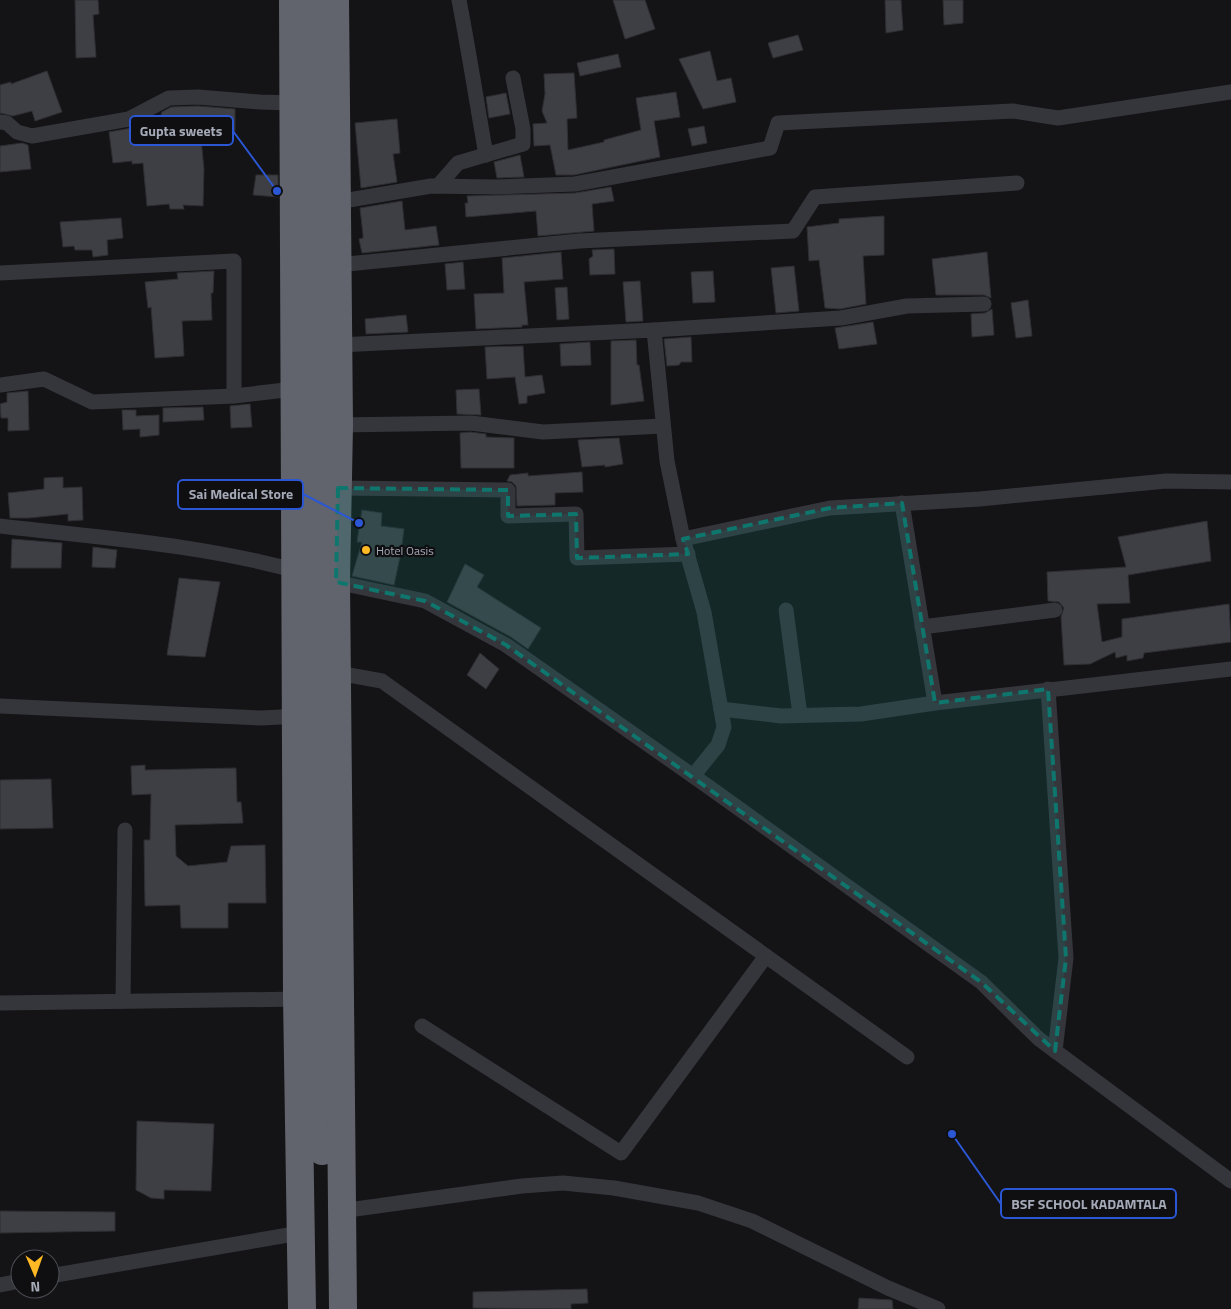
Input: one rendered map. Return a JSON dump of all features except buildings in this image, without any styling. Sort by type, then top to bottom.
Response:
[{"type":"highway","points":[[293,0],[294,389],[326,673],[316,1217],[324,1309]]},
{"type":"highway","points":[[312,0],[316,293],[315,577],[306,716],[319,998]]},
{"type":"highway","points":[[315,577],[338,488],[335,0]]},
{"type":"highway","points":[[306,716],[326,673]]},
{"type":"highway","points":[[302,1309],[316,1217]]},
{"type":"highway","points":[[316,1217],[343,1309]]},
{"type":"street","points":[[459,0],[486,155]]},
{"type":"street","points":[[438,186],[458,163],[523,144],[523,129],[513,78]]},
{"type":"street","points":[[337,202],[431,186],[496,187],[575,184],[770,148],[778,123],[1013,111],[1058,118],[1231,92]]},
{"type":"street","points":[[0,122],[7,123],[18,132],[32,136],[129,119],[169,98],[198,97],[292,103]]},
{"type":"street","points":[[337,265],[579,241],[793,232],[815,197],[1017,183]]},
{"type":"street","points":[[0,273],[234,261],[234,396]]},
{"type":"street","points":[[338,346],[654,330],[841,318],[907,306],[984,304]]},
{"type":"street","points":[[654,330],[667,461],[683,539],[704,612],[724,728],[718,745],[694,776]]},
{"type":"street","points":[[0,385],[44,379],[92,402],[234,396],[294,389]]},
{"type":"street","points":[[339,425],[471,423],[544,432],[663,426]]},
{"type":"street","points":[[683,539],[830,508],[980,499],[1166,481],[1231,482]]},
{"type":"street","points":[[338,488],[508,490],[508,516],[576,514],[577,558],[688,554]]},
{"type":"street","points":[[902,503],[934,703]]},
{"type":"street","points":[[0,526],[191,548],[248,559],[315,577],[424,602],[506,645],[694,776],[981,982],[1055,1051],[1231,1181]]},
{"type":"street","points":[[786,610],[800,715]]},
{"type":"street","points":[[922,627],[1055,610]]},
{"type":"street","points":[[721,709],[781,716],[861,714],[1048,689],[1231,669]]},
{"type":"street","points":[[326,673],[382,681],[907,1057]]},
{"type":"street","points":[[1048,689],[1066,958],[1055,1051]]},
{"type":"street","points":[[0,706],[261,718],[306,716]]},
{"type":"street","points":[[124,1001],[125,830]]},
{"type":"street","points":[[422,1026],[622,1153],[766,956]]},
{"type":"street","points":[[0,1003],[319,998]]},
{"type":"street","points":[[60,1274],[316,1217],[522,1186],[563,1183],[614,1188],[698,1203],[752,1221],[888,1288],[938,1309]]},
{"type":"highlighted area","points":[[338,488],[508,490],[508,516],[576,514],[577,558],[688,554],[683,539],[830,508],[902,503],[935,703],[1048,689],[1066,958],[1055,1051],[981,982],[506,645],[425,601],[336,582]]},
{"type":"place","name":"Gupta sweets","points":[[277,191]]},
{"type":"place","name":"Sai Medical Store","points":[[359,523]]},
{"type":"place","name":"Hotel Oasis","points":[[366,550]]},
{"type":"place","name":"BSF SCHOOL KADAMTALA","points":[[952,1134]]}]
